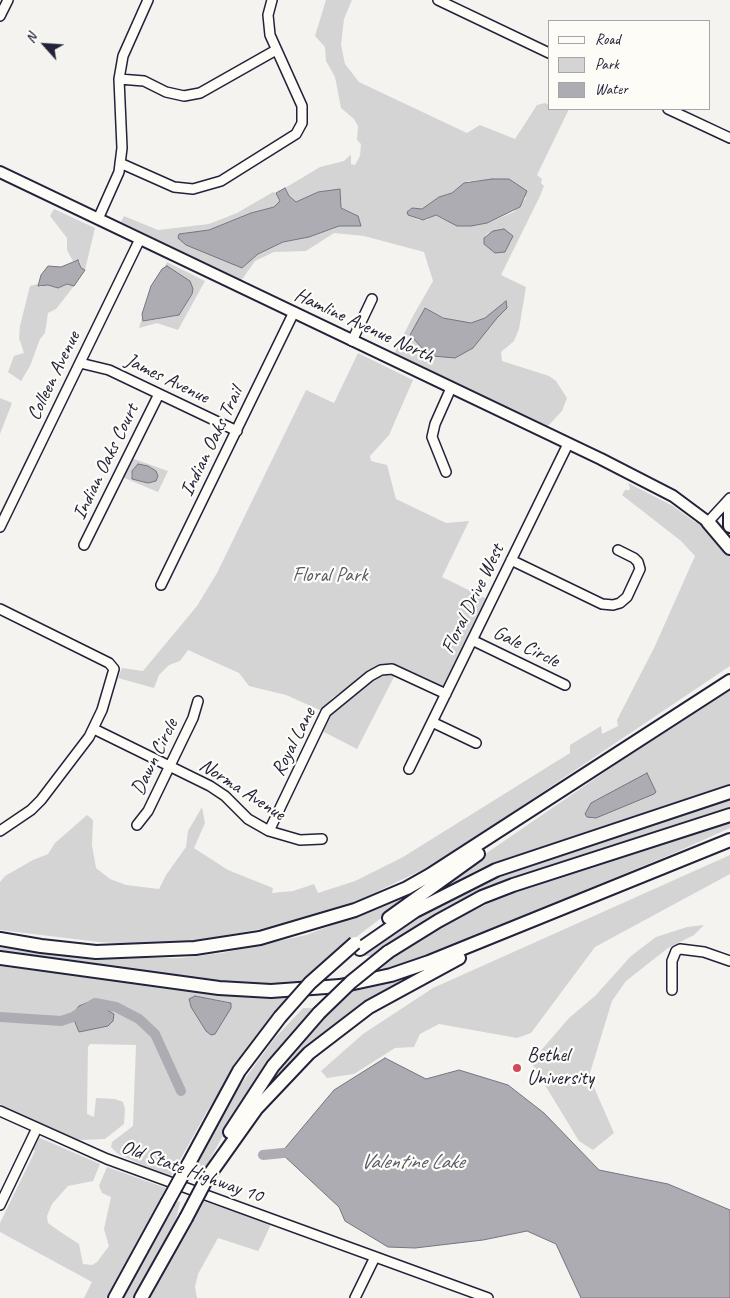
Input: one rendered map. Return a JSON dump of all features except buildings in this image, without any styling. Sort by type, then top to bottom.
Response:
[{"type":"highway","points":[[730,510],[730,526]]},
{"type":"highway","name":"Hamline Avenue North","points":[[708,522],[720,529],[730,539]]},
{"type":"highway","name":"Hamline Avenue North","points":[[708,522],[730,548]]},
{"type":"highway","points":[[0,939],[74,950],[162,951],[238,942],[313,924],[374,902],[430,875],[726,683]]},
{"type":"highway","points":[[115,1298],[239,1071],[310,983],[608,760]]},
{"type":"highway","points":[[357,946],[414,910],[496,870],[730,792]]},
{"type":"highway","points":[[141,1298],[209,1175],[228,1135],[257,1088],[290,1044],[318,1013],[351,982],[388,952],[438,920],[482,897],[513,884],[730,815]]},
{"type":"highway","points":[[0,958],[219,988],[297,990],[340,986],[391,975],[512,930],[730,838]]},
{"type":"highway","points":[[209,1175],[265,1099],[296,1065],[328,1037],[393,992],[512,930]]},
{"type":"main road","name":"Hamline Avenue North","points":[[0,172],[568,444],[673,496],[708,522]]},
{"type":"street","points":[[0,16],[8,0]]},
{"type":"street","points":[[98,219],[115,184],[120,163],[119,79],[128,41],[148,0]]},
{"type":"street","points":[[120,163],[174,187],[193,189],[221,181],[291,138],[302,122],[302,106],[276,50],[268,24],[272,0]]},
{"type":"street","points":[[438,0],[548,53]]},
{"type":"street","points":[[119,79],[144,81],[166,92],[184,96],[200,94],[276,50]]},
{"type":"street","points":[[670,110],[730,138]]},
{"type":"street","name":"Colleen Avenue","points":[[0,527],[140,239]]},
{"type":"street","points":[[352,341],[372,299]]},
{"type":"street","name":"Indian Oaks Trail","points":[[161,585],[294,314]]},
{"type":"street","name":"James Avenue","points":[[80,363],[109,370],[237,432]]},
{"type":"street","points":[[446,472],[433,443],[432,431],[452,388]]},
{"type":"street","name":"Indian Oaks Court","points":[[84,545],[159,394]]},
{"type":"street","name":"Floral Drive West","points":[[409,770],[568,444]]},
{"type":"street","points":[[708,522],[730,498]]},
{"type":"street","points":[[512,560],[602,604],[613,605],[620,604],[627,597],[640,569],[638,562],[634,558],[618,550]]},
{"type":"street","points":[[0,609],[112,665],[113,679],[94,729],[52,789],[31,810],[0,831]]},
{"type":"street","name":"Gale Circle","points":[[472,640],[565,685]]},
{"type":"street","name":"Royal Lane","points":[[269,831],[326,712],[370,676],[381,670],[392,669],[446,694]]},
{"type":"street","name":"Dawn Circle","points":[[137,825],[148,811],[193,718],[198,701]]},
{"type":"street","points":[[432,722],[476,743]]},
{"type":"street","name":"Norma Avenue","points":[[94,729],[218,790],[248,819],[269,831],[300,840],[322,839]]},
{"type":"street","points":[[672,990],[672,957],[680,949],[704,952],[730,961]]},
{"type":"street","name":"Old State Highway 10","points":[[0,1111],[107,1160],[488,1298]]},
{"type":"street","points":[[0,1205],[2,1194],[37,1128]]},
{"type":"street","points":[[355,1298],[375,1257]]},
{"type":"green space","points":[[326,0],[352,0],[344,19],[341,45],[345,64],[359,82],[467,133],[480,125],[515,139],[537,105],[545,103],[548,104],[548,110],[569,110],[537,175],[542,179],[541,183],[544,186],[540,196],[501,275],[526,287],[519,329],[514,341],[501,352],[502,361],[549,376],[556,381],[567,398],[562,411],[547,427],[394,354],[433,281],[424,252],[364,236],[334,233],[306,251],[274,252],[255,261],[241,281],[121,222],[124,216],[158,230],[209,224],[237,213],[273,192],[276,193],[280,201],[274,207],[251,213],[209,230],[198,232],[226,260],[242,268],[258,254],[283,242],[309,237],[339,226],[347,226],[355,214],[341,208],[340,189],[318,192],[296,202],[289,196],[285,188],[320,167],[344,161],[350,155],[351,164],[355,165],[360,156],[361,144],[357,140],[358,126],[354,119],[341,108],[335,77],[326,61],[325,47],[315,36]],"holes":[[[509,179],[526,198],[514,212],[487,223],[449,222],[434,215],[426,220],[419,220],[408,215],[407,212],[412,208],[422,209],[439,197],[452,193],[468,181]],[[488,233],[511,240],[505,252],[485,236]],[[503,302],[491,326],[437,356],[433,356],[410,335],[429,311],[450,321],[478,323],[497,310]]]},
{"type":"green space","points":[[54,209],[95,228],[85,270],[81,268],[80,261],[73,261],[67,250],[67,238],[50,216]]},
{"type":"green space","points":[[167,262],[205,281],[178,330],[157,323],[139,328],[142,318],[146,321],[175,316],[182,311],[192,294],[181,275],[164,268]]},
{"type":"green space","points":[[38,284],[40,287],[48,285],[58,288],[67,284],[74,286],[56,309],[48,313],[45,333],[40,339],[30,366],[21,381],[8,372],[14,356],[24,353],[19,338],[20,326],[30,286]]},
{"type":"green space","name":"Floral Park","points":[[358,353],[413,380],[389,435],[370,456],[371,461],[387,465],[396,499],[446,523],[469,521],[442,577],[487,599],[445,686],[440,686],[398,667],[389,665],[377,668],[332,698],[322,711],[286,695],[249,686],[239,673],[188,650],[180,661],[169,665],[159,675],[154,688],[118,678],[122,668],[143,671],[197,606],[217,573],[306,390],[334,403]]},
{"type":"green space","points":[[0,398],[12,403],[0,434]]},
{"type":"green space","points":[[131,458],[168,471],[158,492],[122,477]],"holes":[[[140,464],[152,468],[131,477],[132,471]]]},
{"type":"green space","points":[[628,483],[673,506],[695,522],[697,521],[730,552],[730,666],[455,851],[426,868],[362,899],[283,925],[193,941],[133,944],[99,942],[0,930],[0,882],[5,876],[48,854],[55,843],[87,815],[93,820],[92,845],[96,868],[110,879],[126,885],[159,889],[166,875],[186,847],[188,831],[202,807],[205,823],[194,848],[228,870],[273,888],[272,893],[293,891],[314,884],[318,893],[355,881],[403,857],[570,753],[570,745],[601,726],[602,734],[618,726],[617,720],[655,646],[695,556],[681,541],[622,495],[625,490],[630,488]]},
{"type":"green space","points":[[389,674],[395,675],[357,749],[322,731],[335,708],[378,677]]},
{"type":"green space","points":[[730,689],[730,784],[514,856],[479,869],[429,896],[427,894],[628,756]]},
{"type":"green space","points":[[730,797],[730,809],[529,873],[481,892],[374,956],[360,956],[406,922],[495,875]]},
{"type":"green space","points":[[730,821],[730,828],[672,854],[416,960],[383,969],[382,965],[427,934],[505,895]]},
{"type":"green space","points":[[730,855],[730,874],[595,947],[531,1033],[517,1038],[439,1024],[420,1034],[414,1047],[395,1048],[354,1074],[327,1078],[321,1071],[363,1034],[433,988]]},
{"type":"green space","points":[[422,887],[351,941],[304,984],[221,983],[0,955],[0,947],[97,958],[181,958],[222,953],[306,935],[385,905]]},
{"type":"green space","points":[[704,925],[694,935],[668,948],[626,981],[612,1001],[589,1076],[614,1133],[593,1150],[579,1141],[531,1062],[569,1018],[595,996],[631,956],[656,937],[687,927]]},
{"type":"green space","points":[[0,966],[237,996],[292,996],[236,1067],[206,1113],[170,1178],[118,1154],[111,1147],[112,1142],[133,1126],[136,1045],[90,1044],[88,1047],[87,1114],[94,1117],[96,1098],[115,1099],[123,1102],[125,1109],[124,1124],[105,1139],[79,1140],[0,1104]],"holes":[[[195,996],[231,1003],[206,1031],[189,1003]],[[91,1001],[112,1023],[108,1026],[79,1032],[72,1015],[79,1006]]]},
{"type":"green space","points":[[419,972],[263,1095],[261,1093],[286,1059],[331,1009],[352,990]]},
{"type":"green space","points":[[303,1008],[316,1008],[262,1072],[233,1117],[203,1172],[198,1171],[195,1175],[191,1173],[239,1087],[274,1039]]},
{"type":"green space","points":[[38,1137],[100,1164],[93,1181],[68,1186],[52,1204],[47,1216],[48,1223],[79,1244],[83,1264],[92,1265],[97,1262],[109,1246],[104,1229],[111,1197],[102,1193],[99,1186],[107,1167],[166,1188],[106,1298],[84,1298],[92,1282],[0,1232],[0,1223],[35,1151],[32,1149]]},
{"type":"green space","points":[[176,1201],[180,1202],[176,1220],[133,1298],[121,1298]]},
{"type":"green space","points":[[203,1201],[271,1224],[262,1244],[258,1251],[218,1238],[198,1274],[195,1287],[197,1298],[148,1298]]},
{"type":"water","points":[[492,179],[509,179],[527,191],[520,207],[487,223],[471,226],[457,226],[436,215],[423,220],[408,215],[407,212],[412,208],[422,209],[439,197],[452,193],[464,183]]},
{"type":"water","points":[[285,188],[289,196],[296,202],[318,192],[340,189],[341,208],[358,216],[361,226],[339,226],[309,237],[283,242],[258,254],[242,268],[186,245],[178,238],[179,234],[209,230],[251,213],[274,207],[280,201],[276,193]]},
{"type":"water","points":[[504,229],[513,236],[505,252],[495,253],[484,244],[484,238],[493,231]]},
{"type":"water","points":[[78,260],[81,268],[85,270],[74,286],[67,284],[58,288],[48,285],[38,286],[41,275],[48,266],[61,267]]},
{"type":"water","points":[[167,266],[190,281],[193,289],[192,294],[179,315],[143,321],[142,314],[151,286],[162,269]]},
{"type":"water","points":[[506,301],[507,308],[473,348],[455,358],[433,356],[426,352],[410,335],[425,308],[443,318],[471,323],[485,318]]},
{"type":"water","points":[[138,464],[148,466],[156,471],[158,476],[156,481],[148,483],[132,479],[132,471]]},
{"type":"water","points":[[647,773],[656,792],[654,794],[596,818],[587,817],[585,814],[591,803]]},
{"type":"water","points":[[195,996],[231,1003],[231,1008],[215,1034],[211,1035],[206,1031],[191,1007],[189,999]]},
{"type":"water","points":[[91,1001],[114,1014],[113,1021],[108,1026],[79,1032],[72,1015],[79,1006]]},
{"type":"water","name":"Valentine Lake","points":[[385,1058],[426,1079],[459,1070],[508,1085],[544,1113],[599,1170],[668,1184],[730,1210],[730,1298],[581,1298],[556,1244],[527,1231],[483,1240],[415,1248],[388,1247],[345,1221],[339,1207],[281,1153],[334,1090]]},
{"type":"waterway","points":[[0,1017],[61,1021],[73,1017],[95,1003],[116,1007],[139,1019],[155,1034],[181,1091]]},
{"type":"waterway","points":[[263,1155],[293,1152]]},
{"type":"place","name":"Bethel University","points":[[517,1068]]}]
